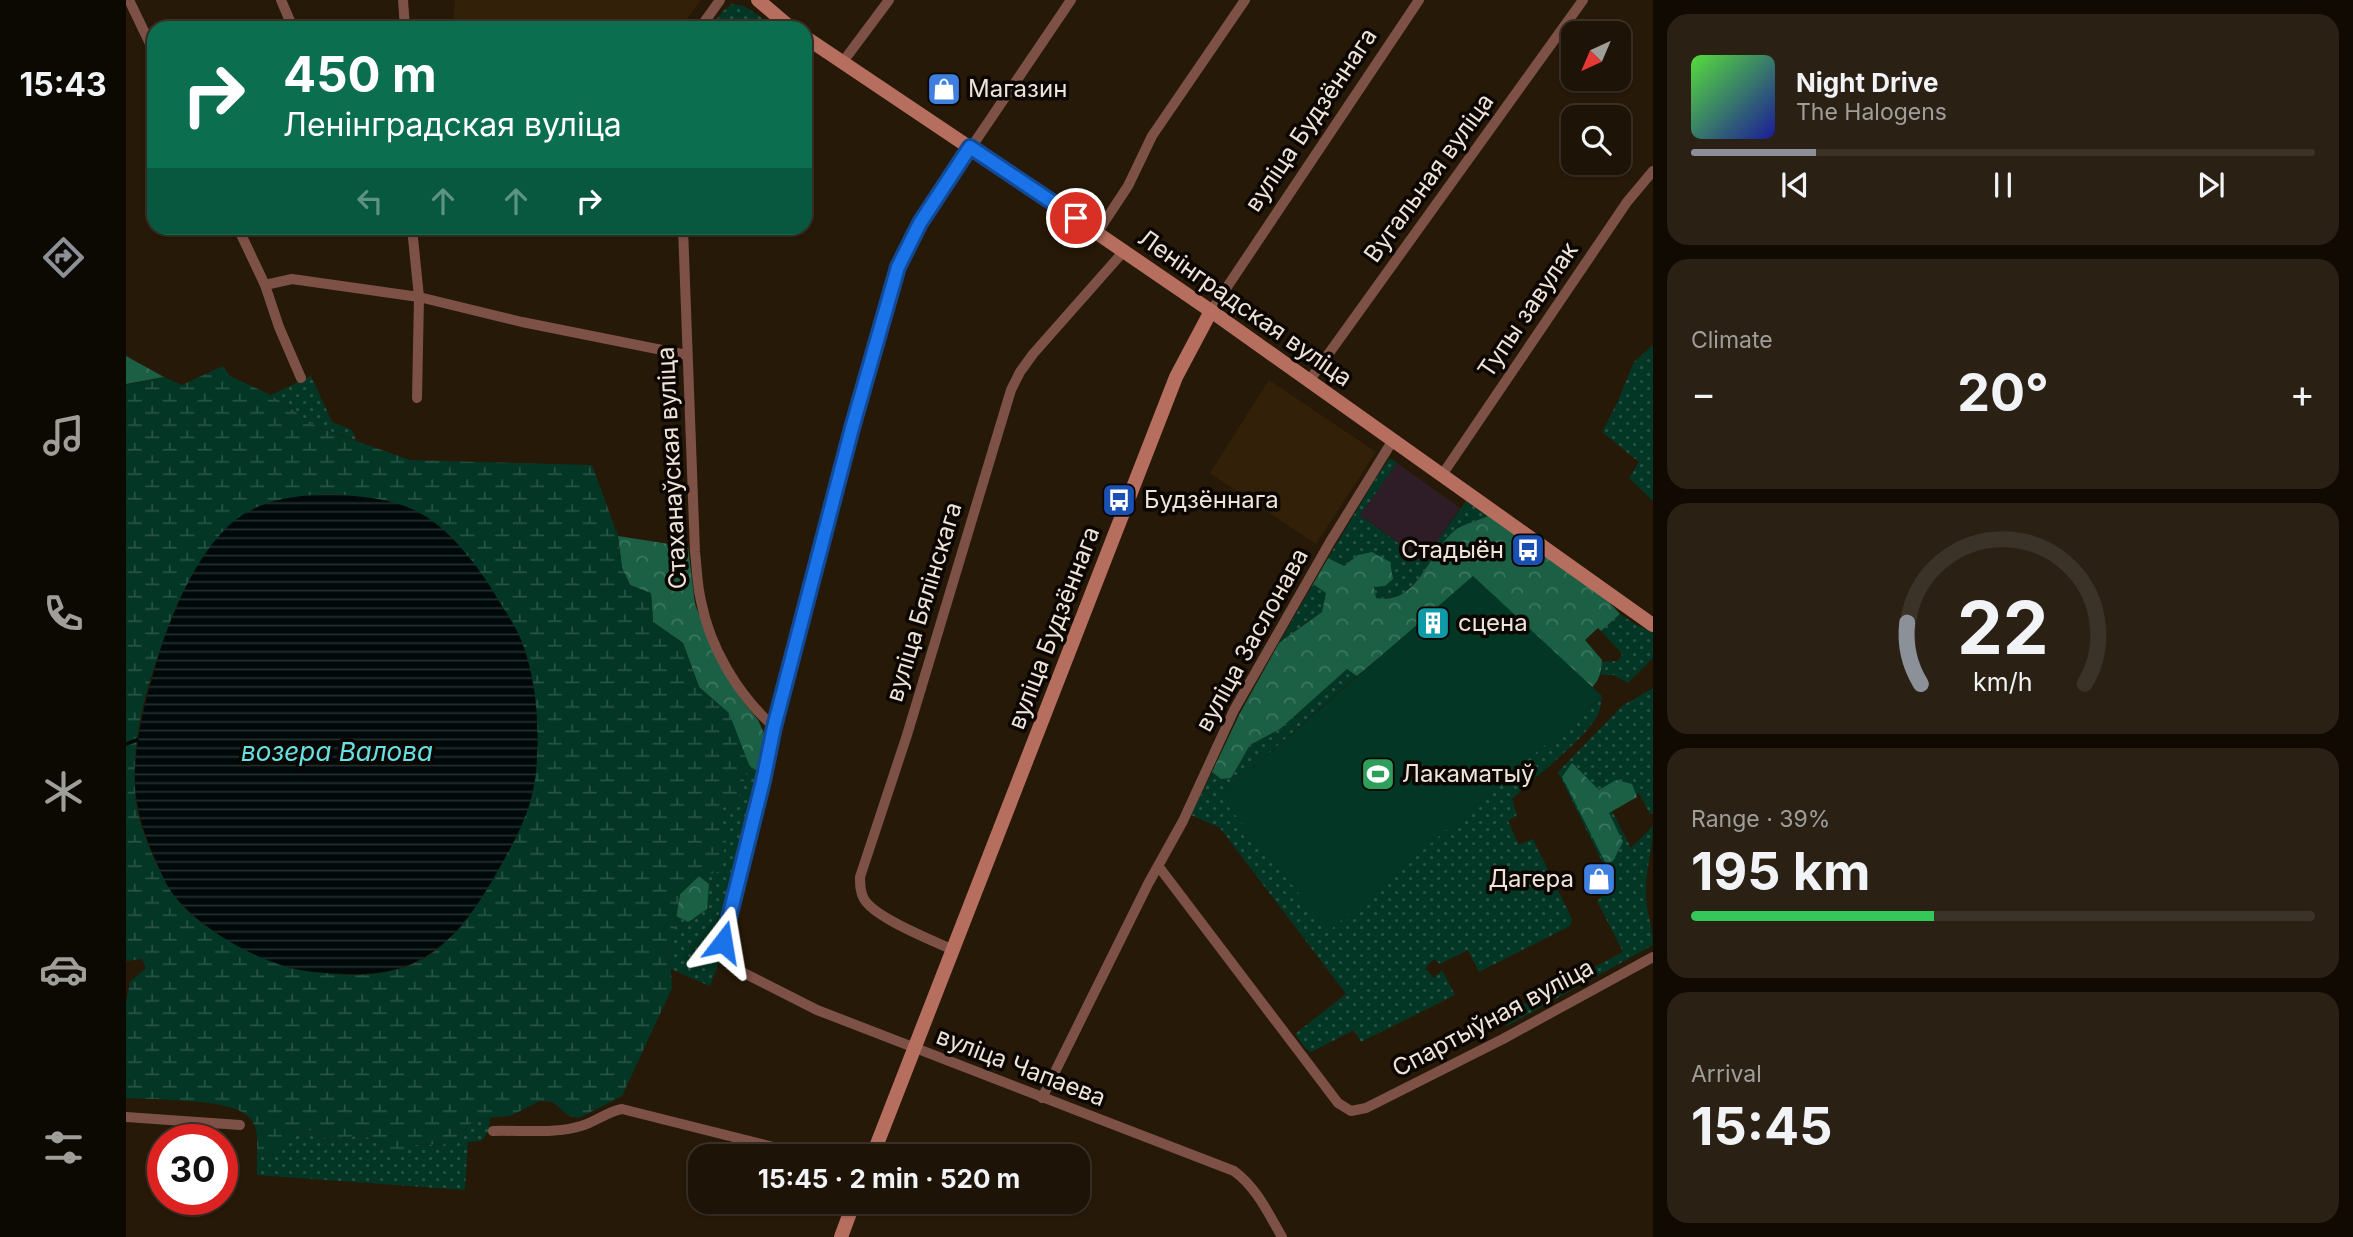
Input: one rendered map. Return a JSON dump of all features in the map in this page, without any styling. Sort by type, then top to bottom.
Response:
[{"type":"street","points":[[129,0],[147,37]]},
{"type":"street","points":[[281,0],[290,21]]},
{"type":"street","points":[[403,0],[404,21]]},
{"type":"street","points":[[705,21],[720,0]]},
{"type":"street","points":[[758,0],[784,21]]},
{"type":"street","points":[[842,63],[889,0]]},
{"type":"street","points":[[774,727],[852,428],[898,267],[920,223],[1072,0]]},
{"type":"street","points":[[1097,233],[1128,186],[1152,136],[1245,0]]},
{"type":"street","name":"вуліца Будзённага","points":[[877,1144],[1176,377],[1211,311],[1419,0]]},
{"type":"street","name":"Вугальная вуліца","points":[[1309,381],[1583,0]]},
{"type":"street","name":"Ленінградская вуліца","points":[[812,42],[1211,311],[1653,625]]},
{"type":"street","name":"Тупы завулак","points":[[1442,475],[1627,202],[1653,171]]},
{"type":"street","points":[[241,235],[265,285],[301,379]]},
{"type":"street","points":[[413,235],[419,296],[416,398]]},
{"type":"street","name":"Стаханаўская вуліца","points":[[682,235],[695,552],[701,602],[720,657],[744,696],[774,727]]},
{"type":"street","name":"вуліца Бялінскага","points":[[953,950],[907,929],[872,908],[865,901],[860,877],[907,735],[1012,390],[1020,372],[1033,354],[1124,251]]},
{"type":"street","points":[[265,285],[292,279],[419,296],[522,322],[687,355]]},
{"type":"street","name":"вуліца Заслонава","points":[[1042,1098],[1148,884],[1183,821],[1234,710],[1330,542],[1393,440]]},
{"type":"street","name":"вуліца Чапаева","points":[[774,727],[723,942],[724,958],[749,976],[817,1010],[1234,1171],[1248,1182],[1282,1237]]},
{"type":"street","name":"Спартыўная вуліца","points":[[1159,867],[1338,1103],[1351,1111],[1366,1108],[1503,1040],[1653,957]]},
{"type":"street","points":[[493,1131],[569,1129],[622,1109],[761,1144]]},
{"type":"street","points":[[126,1117],[240,1125]]},
{"type":"street","points":[[841,1237],[850,1214]]},
{"type":"shaded area","points":[[455,0],[701,0],[685,21],[454,21]]},
{"type":"shaded area","points":[[1269,380],[1376,452],[1316,544],[1210,473]]},
{"type":"shaded area","points":[[1397,463],[1460,508],[1424,561],[1360,515]]},
{"type":"green space","points":[[732,4],[744,6],[766,21],[715,21]]},
{"type":"green space","points":[[1653,345],[1653,501],[1629,478],[1639,462],[1602,432],[1634,362]]},
{"type":"green space","points":[[126,356],[164,377],[126,384]]},
{"type":"green space","points":[[223,366],[230,376],[271,395],[317,427],[410,460],[592,465],[618,536],[622,568],[630,585],[651,593],[653,622],[683,643],[699,687],[729,713],[749,765],[737,802],[723,808],[719,821],[728,834],[719,872],[699,876],[680,894],[670,953],[672,988],[622,1096],[579,1118],[569,1116],[553,1102],[540,1101],[510,1116],[475,1119],[451,1144],[409,1145],[397,1156],[386,1146],[363,1135],[329,1140],[309,1130],[292,1137],[280,1153],[257,1154],[254,1125],[249,1117],[240,1111],[210,1103],[126,1098],[126,1003],[130,982],[146,968],[142,959],[126,961],[126,385],[164,377],[182,385]],"holes":[[[418,512],[457,543],[462,926],[421,960],[393,971],[362,975],[295,967],[231,942],[204,925],[175,896],[149,846],[137,809],[135,756],[144,702],[160,649],[180,599]]]},
{"type":"green space","points":[[311,376],[332,422],[352,430],[356,440],[317,427],[271,395]]},
{"type":"green space","points":[[1390,458],[1397,463],[1360,515],[1423,561],[1466,501],[1488,516],[1453,532],[1421,576],[1402,594],[1390,598],[1376,598],[1374,587],[1358,555],[1344,566],[1328,558]]},
{"type":"green space","points":[[1488,516],[1607,600],[1620,614],[1601,631],[1598,628],[1585,640],[1602,660],[1601,672],[1591,688],[1581,695],[1435,611],[1357,676],[1347,669],[1280,729],[1250,745],[1231,778],[1221,779],[1212,772],[1240,713],[1279,643],[1322,612],[1326,593],[1313,584],[1328,558],[1344,566],[1358,555],[1372,552],[1390,562],[1393,579],[1385,586],[1374,587],[1376,598],[1390,598],[1402,594],[1412,586],[1454,531]]},
{"type":"green space","points":[[618,536],[688,547],[695,604],[717,659],[764,733],[765,747],[761,767],[755,770],[749,765],[729,714],[699,687],[683,643],[653,622],[651,594],[630,585],[622,568]]},
{"type":"green space","name":"Лакаматыў","points":[[1473,576],[1602,696],[1329,931],[1220,796]]},
{"type":"green space","points":[[1313,584],[1327,593],[1322,612],[1279,643]]},
{"type":"green space","points":[[1620,614],[1653,632],[1653,658],[1628,683],[1614,675],[1601,675],[1602,662],[1618,661],[1622,654],[1601,631]]},
{"type":"green space","points":[[1348,668],[1357,676],[1220,796],[1539,750],[1602,696],[1599,712],[1584,733],[1512,799],[1517,815],[1508,821],[1519,845],[1533,839],[1572,919],[1570,926],[1479,972],[1468,950],[1440,964],[1434,959],[1425,968],[1434,978],[1442,970],[1455,995],[1361,1042],[1354,1030],[1311,1052],[1295,1034],[1346,994],[1220,828],[1191,815],[1212,772],[1221,779],[1231,778],[1250,745],[1280,729]]},
{"type":"green space","points":[[1653,688],[1653,814],[1650,814],[1639,793],[1611,809],[1631,848],[1653,826],[1646,894],[1653,945],[1507,1026],[1502,1016],[1623,952],[1597,901],[1614,886],[1558,772],[1622,706]]},
{"type":"green space","points":[[1572,763],[1599,790],[1616,780],[1632,784],[1637,797],[1609,813],[1623,842],[1613,861],[1606,864],[1562,777]]},
{"type":"green space","points":[[749,765],[755,769],[761,767],[715,949],[719,962],[710,986],[671,969],[670,953],[676,916],[688,922],[709,884],[699,876],[723,808],[737,802]]},
{"type":"green space","points":[[699,876],[709,884],[707,909],[688,922],[676,916],[680,894]]},
{"type":"green space","points":[[490,1118],[489,1131],[481,1141],[468,1142],[465,1190],[257,1175],[257,1154],[280,1153],[292,1137],[309,1130],[329,1140],[362,1135],[386,1146],[451,1144],[475,1119]]},
{"type":"water","name":"возера Валова","points":[[334,494],[397,503],[428,518],[449,535],[486,580],[518,633],[531,671],[535,693],[538,738],[535,781],[528,810],[509,851],[480,901],[453,935],[420,960],[380,973],[328,973],[283,966],[247,951],[211,929],[195,917],[167,886],[146,835],[136,793],[138,737],[157,661],[177,604],[208,550],[234,521],[257,507],[282,499]]},
{"type":"waterway","points":[[126,744],[137,740]]},
{"type":"place","name":"Магазин","points":[[944,89]]},
{"type":"place","name":"Будзённага","points":[[1119,500]]},
{"type":"place","name":"Стадыён","points":[[1528,550]]},
{"type":"place","name":"сцена","points":[[1433,623]]},
{"type":"place","name":"Лакаматыў","points":[[1378,774]]},
{"type":"place","name":"Дагера","points":[[1599,879]]},
{"type":"route","points":[[723,942],[774,727],[852,428],[898,267],[920,223],[970,147],[1076,218]]}]
